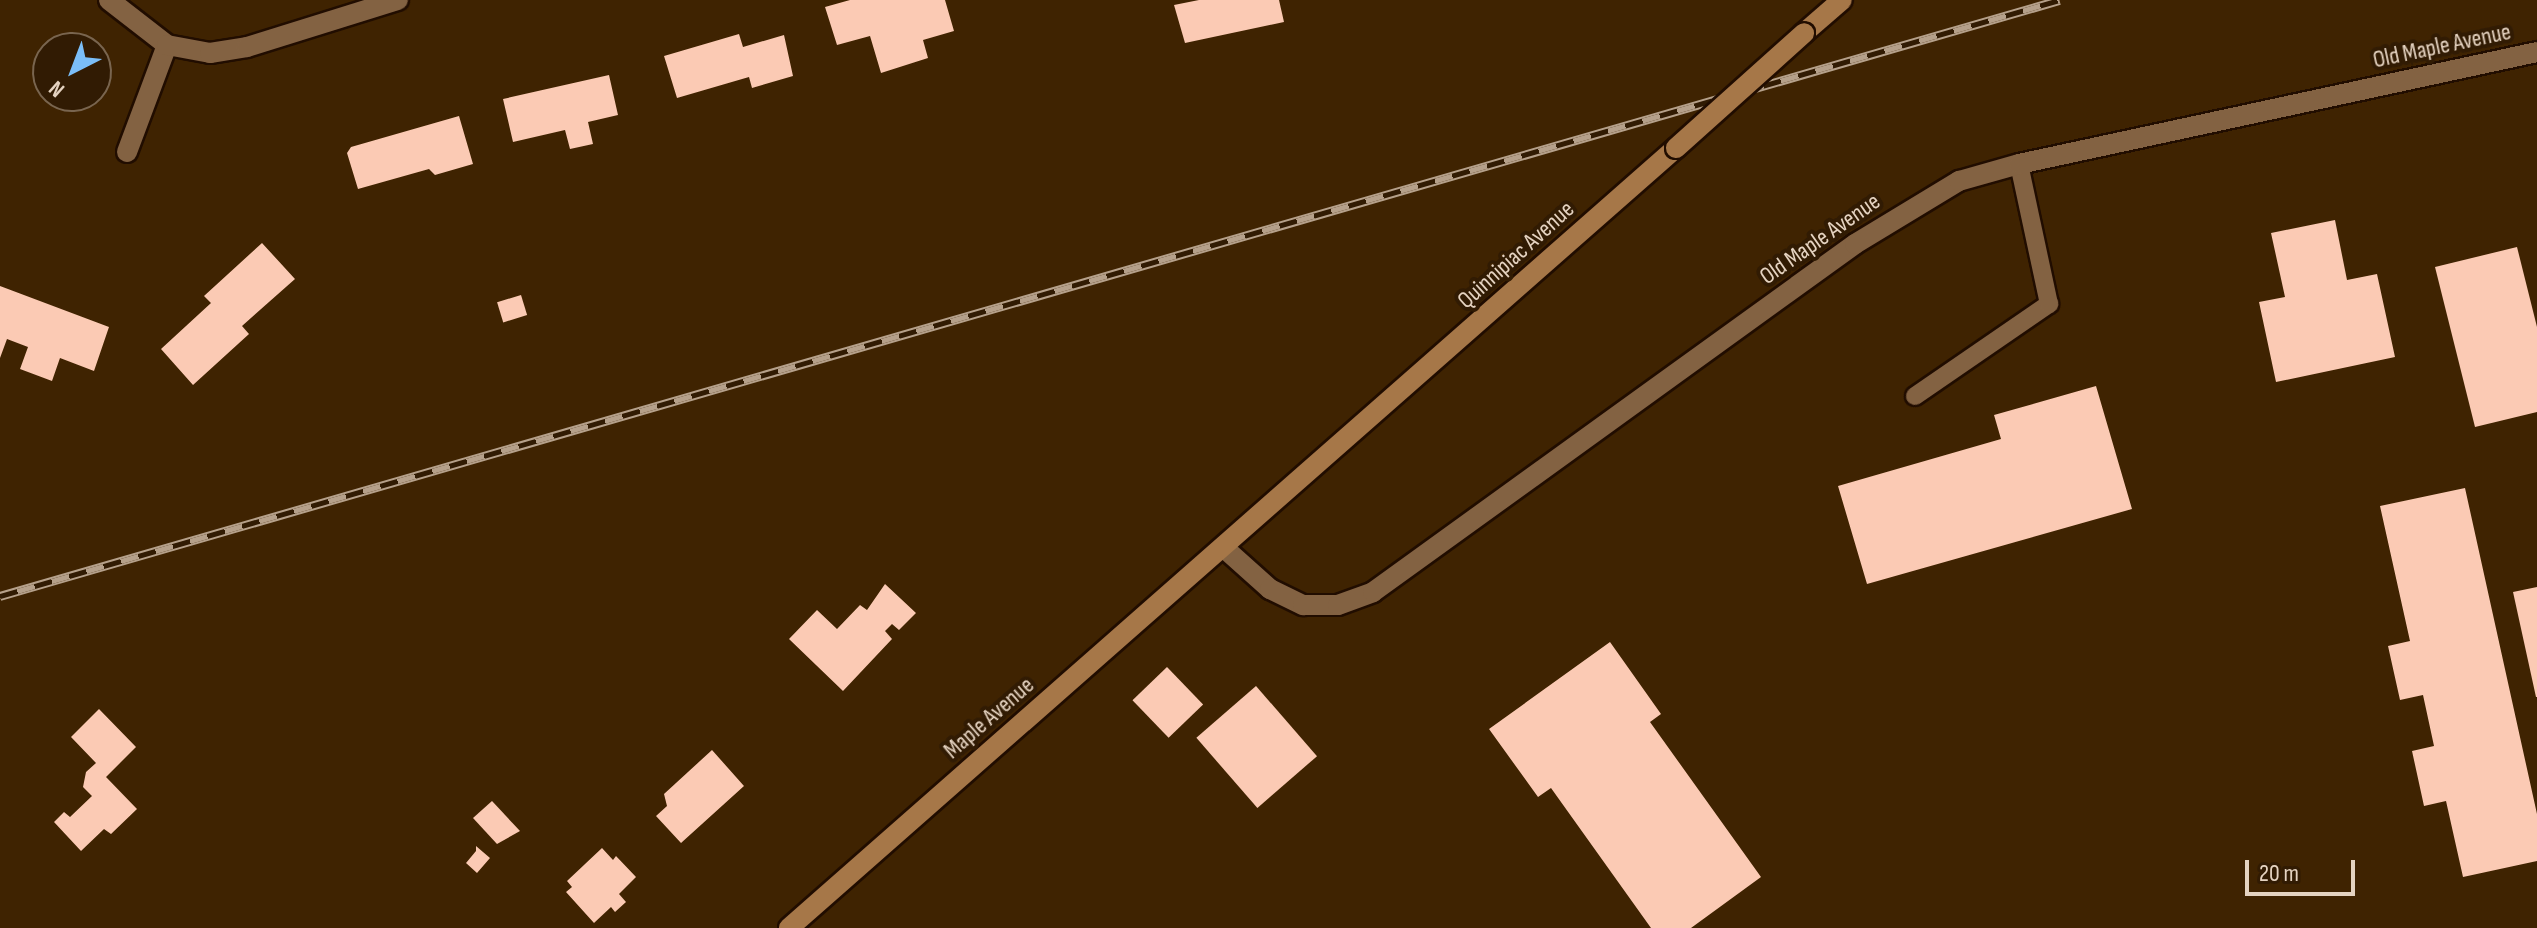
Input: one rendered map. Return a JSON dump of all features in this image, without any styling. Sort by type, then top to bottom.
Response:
[{"type":"main road","name":"Quinnipiac Avenue","points":[[1223,547],[1842,0]]},
{"type":"main road","name":"Maple Avenue","points":[[789,928],[1223,547]]},
{"type":"street","points":[[109,0],[167,45],[210,53],[247,47],[398,0]]},
{"type":"street","points":[[127,152],[167,45]]},
{"type":"street","name":"Old Maple Avenue","points":[[1223,547],[1270,589],[1303,605],[1338,605],[1373,592],[1855,244],[1959,181],[2019,164],[2537,52]]},
{"type":"lane","points":[[1915,396],[2049,304],[2019,164]]},
{"type":"building","points":[[850,0],[945,0],[954,31],[923,40],[928,58],[881,73],[870,36],[837,45],[825,7]]},
{"type":"building","points":[[1199,0],[1279,0],[1284,22],[1185,43],[1174,5]]},
{"type":"building","points":[[739,34],[743,47],[784,35],[793,76],[752,88],[749,77],[677,98],[664,56]]},
{"type":"building","points":[[609,75],[618,115],[588,122],[593,144],[570,149],[565,130],[513,142],[503,99]]},
{"type":"building","points":[[459,116],[473,164],[435,175],[429,169],[358,189],[347,153],[351,147]]},
{"type":"building","points":[[2335,220],[2347,280],[2377,274],[2395,357],[2276,382],[2259,302],[2285,297],[2271,233]]},
{"type":"building","points":[[262,243],[295,279],[242,326],[249,334],[193,385],[161,349],[211,303],[204,296]]},
{"type":"building","points":[[2517,247],[2537,327],[2537,412],[2475,427],[2435,267]]},
{"type":"building","points":[[0,286],[109,327],[94,371],[60,358],[52,381],[20,369],[28,347],[7,339],[0,358]]},
{"type":"building","points":[[521,295],[527,315],[503,322],[497,302]]},
{"type":"building","points":[[2096,386],[2132,509],[1867,584],[1838,486],[2001,439],[1994,415]]},
{"type":"building","points":[[2465,488],[2537,814],[2537,861],[2463,877],[2446,801],[2424,806],[2412,751],[2434,746],[2423,695],[2400,700],[2388,646],[2410,641],[2380,506]]},
{"type":"building","points":[[885,584],[916,613],[899,630],[892,624],[885,631],[892,639],[843,691],[789,639],[817,610],[837,629],[860,605],[867,610]]},
{"type":"building","points":[[2537,587],[2537,697],[2536,697],[2513,592]]},
{"type":"building","points":[[1610,642],[1661,714],[1650,722],[1761,877],[1691,928],[1651,928],[1551,788],[1538,797],[1489,729]]},
{"type":"building","points":[[1167,667],[1203,704],[1169,738],[1132,700]]},
{"type":"building","points":[[1256,686],[1317,756],[1257,808],[1196,738]]},
{"type":"building","points":[[99,709],[136,747],[106,777],[137,809],[111,834],[104,829],[81,851],[54,822],[64,812],[70,817],[92,796],[83,787],[86,772],[96,763],[71,737]]},
{"type":"building","points":[[712,750],[744,786],[681,843],[656,816],[667,806],[664,794]]},
{"type":"building","points":[[492,801],[520,831],[497,844],[473,818]]},
{"type":"building","points":[[476,846],[490,858],[477,873],[466,863],[476,851]]},
{"type":"building","points":[[602,848],[613,860],[616,856],[636,877],[619,894],[626,902],[615,912],[611,907],[594,923],[566,892],[572,887],[567,881]]},
{"type":"railway","points":[[0,596],[2060,0]]}]
